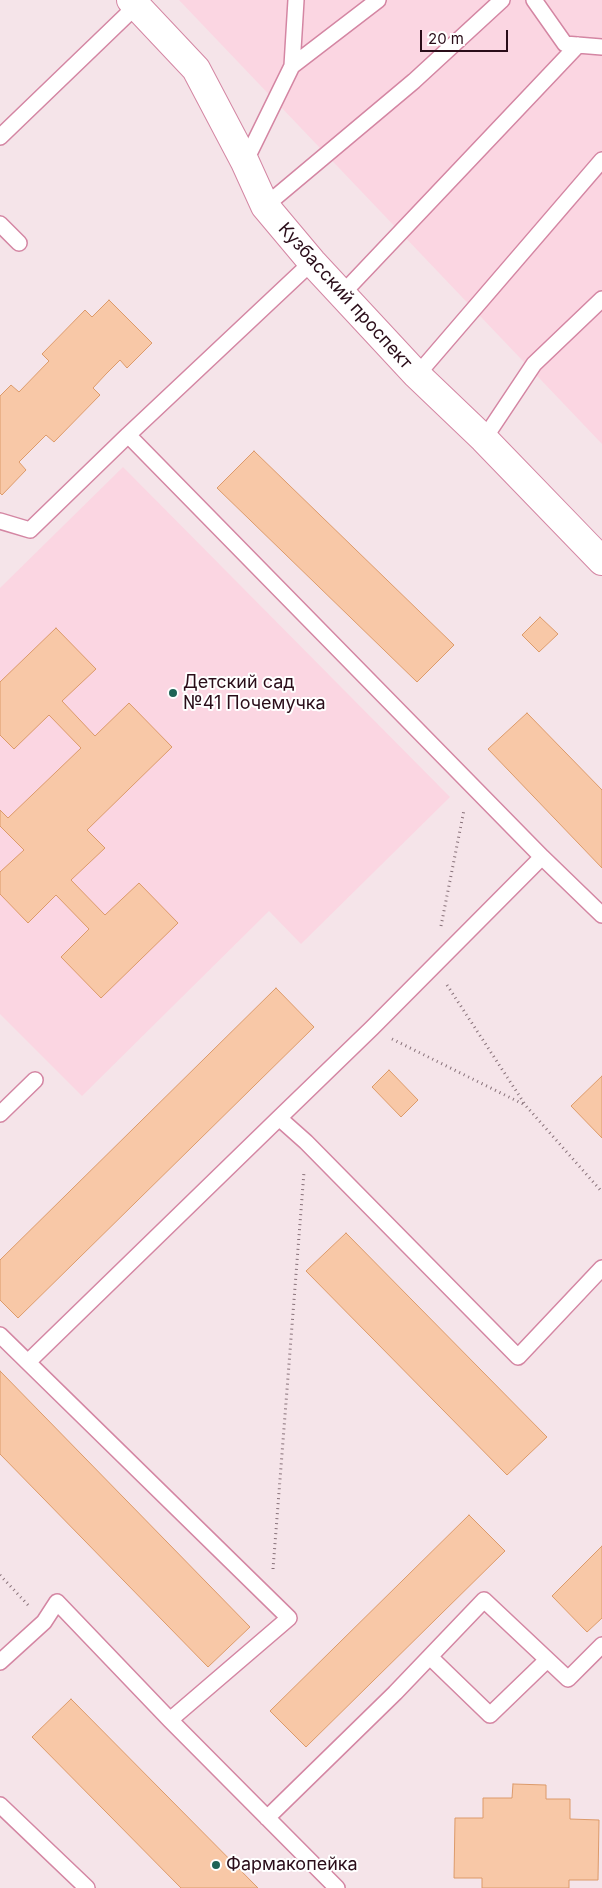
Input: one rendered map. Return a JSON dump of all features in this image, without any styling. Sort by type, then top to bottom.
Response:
[{"type":"street","name":"Кузбасский проспект","points":[[134,3],[196,69],[246,162],[265,206],[312,262],[417,375],[484,439],[602,561]]},
{"type":"lane","points":[[246,162],[292,66],[296,0]]},
{"type":"lane","points":[[292,66],[378,0]]},
{"type":"lane","points":[[265,206],[414,81],[502,0]]},
{"type":"lane","points":[[534,0],[565,44],[602,47]]},
{"type":"lane","points":[[0,137],[134,3]]},
{"type":"lane","points":[[342,294],[578,45]]},
{"type":"lane","points":[[417,375],[602,160]]},
{"type":"lane","points":[[0,224],[20,243]]},
{"type":"lane","points":[[0,522],[30,530],[312,262]]},
{"type":"lane","points":[[484,439],[534,364],[602,298]]},
{"type":"lane","points":[[128,435],[469,784],[602,915]]},
{"type":"lane","points":[[28,1362],[372,1028],[542,857]]},
{"type":"lane","points":[[0,1114],[35,1080]]},
{"type":"lane","points":[[279,1118],[306,1142],[518,1356],[602,1268]]},
{"type":"lane","points":[[0,1335],[290,1618],[170,1720]]},
{"type":"lane","points":[[267,1818],[430,1657],[484,1600],[568,1680],[602,1645]]},
{"type":"lane","points":[[0,1662],[44,1622],[57,1602],[170,1720],[337,1888]]},
{"type":"lane","points":[[430,1657],[490,1715],[547,1660]]},
{"type":"lane","points":[[0,1805],[87,1888]]},
{"type":"path","points":[[469,784],[434,966],[526,1106],[602,1192]]},
{"type":"path","points":[[372,1028],[526,1106]]},
{"type":"path","points":[[270,1600],[306,1142]]},
{"type":"path","points":[[0,1575],[44,1622]]},
{"type":"shaded area","points":[[179,0],[602,0],[602,444]]},
{"type":"shaded area","name":"Детский сад №41 Почемучка","points":[[123,467],[450,797],[301,944],[269,911],[82,1096],[0,1014],[0,588]]},
{"type":"building","points":[[109,300],[152,343],[127,368],[120,360],[93,388],[100,395],[54,442],[46,435],[19,462],[26,470],[2,495],[0,493],[0,396],[11,385],[19,392],[49,361],[42,354],[85,310],[92,317]]},
{"type":"building","points":[[254,451],[454,645],[417,682],[217,488]]},
{"type":"building","points":[[540,617],[558,634],[539,652],[522,635]]},
{"type":"building","points":[[56,628],[96,669],[62,701],[95,736],[129,703],[172,747],[87,830],[105,848],[71,880],[105,915],[139,883],[178,923],[101,998],[61,957],[89,929],[56,895],[28,923],[0,894],[0,872],[24,850],[0,826],[0,810],[8,818],[81,748],[49,715],[14,749],[0,735],[0,682]]},
{"type":"building","points":[[527,713],[602,790],[602,868],[488,749]]},
{"type":"building","points":[[276,988],[314,1027],[18,1318],[0,1300],[0,1260]]},
{"type":"building","points":[[389,1070],[418,1100],[401,1117],[372,1087]]},
{"type":"building","points":[[602,1076],[602,1138],[571,1106]]},
{"type":"building","points":[[346,1233],[547,1437],[507,1475],[306,1271]]},
{"type":"building","points":[[0,1371],[250,1627],[208,1667],[0,1454]]},
{"type":"building","points":[[469,1515],[505,1551],[306,1747],[270,1711]]},
{"type":"building","points":[[602,1546],[602,1618],[587,1632],[552,1596]]},
{"type":"building","points":[[71,1699],[258,1888],[181,1888],[32,1737]]},
{"type":"building","points":[[513,1784],[546,1785],[546,1799],[570,1799],[570,1819],[599,1820],[598,1880],[569,1880],[569,1888],[482,1888],[482,1878],[454,1878],[455,1818],[483,1818],[483,1798],[512,1798]]},
{"type":"place","name":"Детский сад №41 Почемучка","points":[[173,693]]},
{"type":"place","name":"Фармакопейка","points":[[216,1865]]}]
